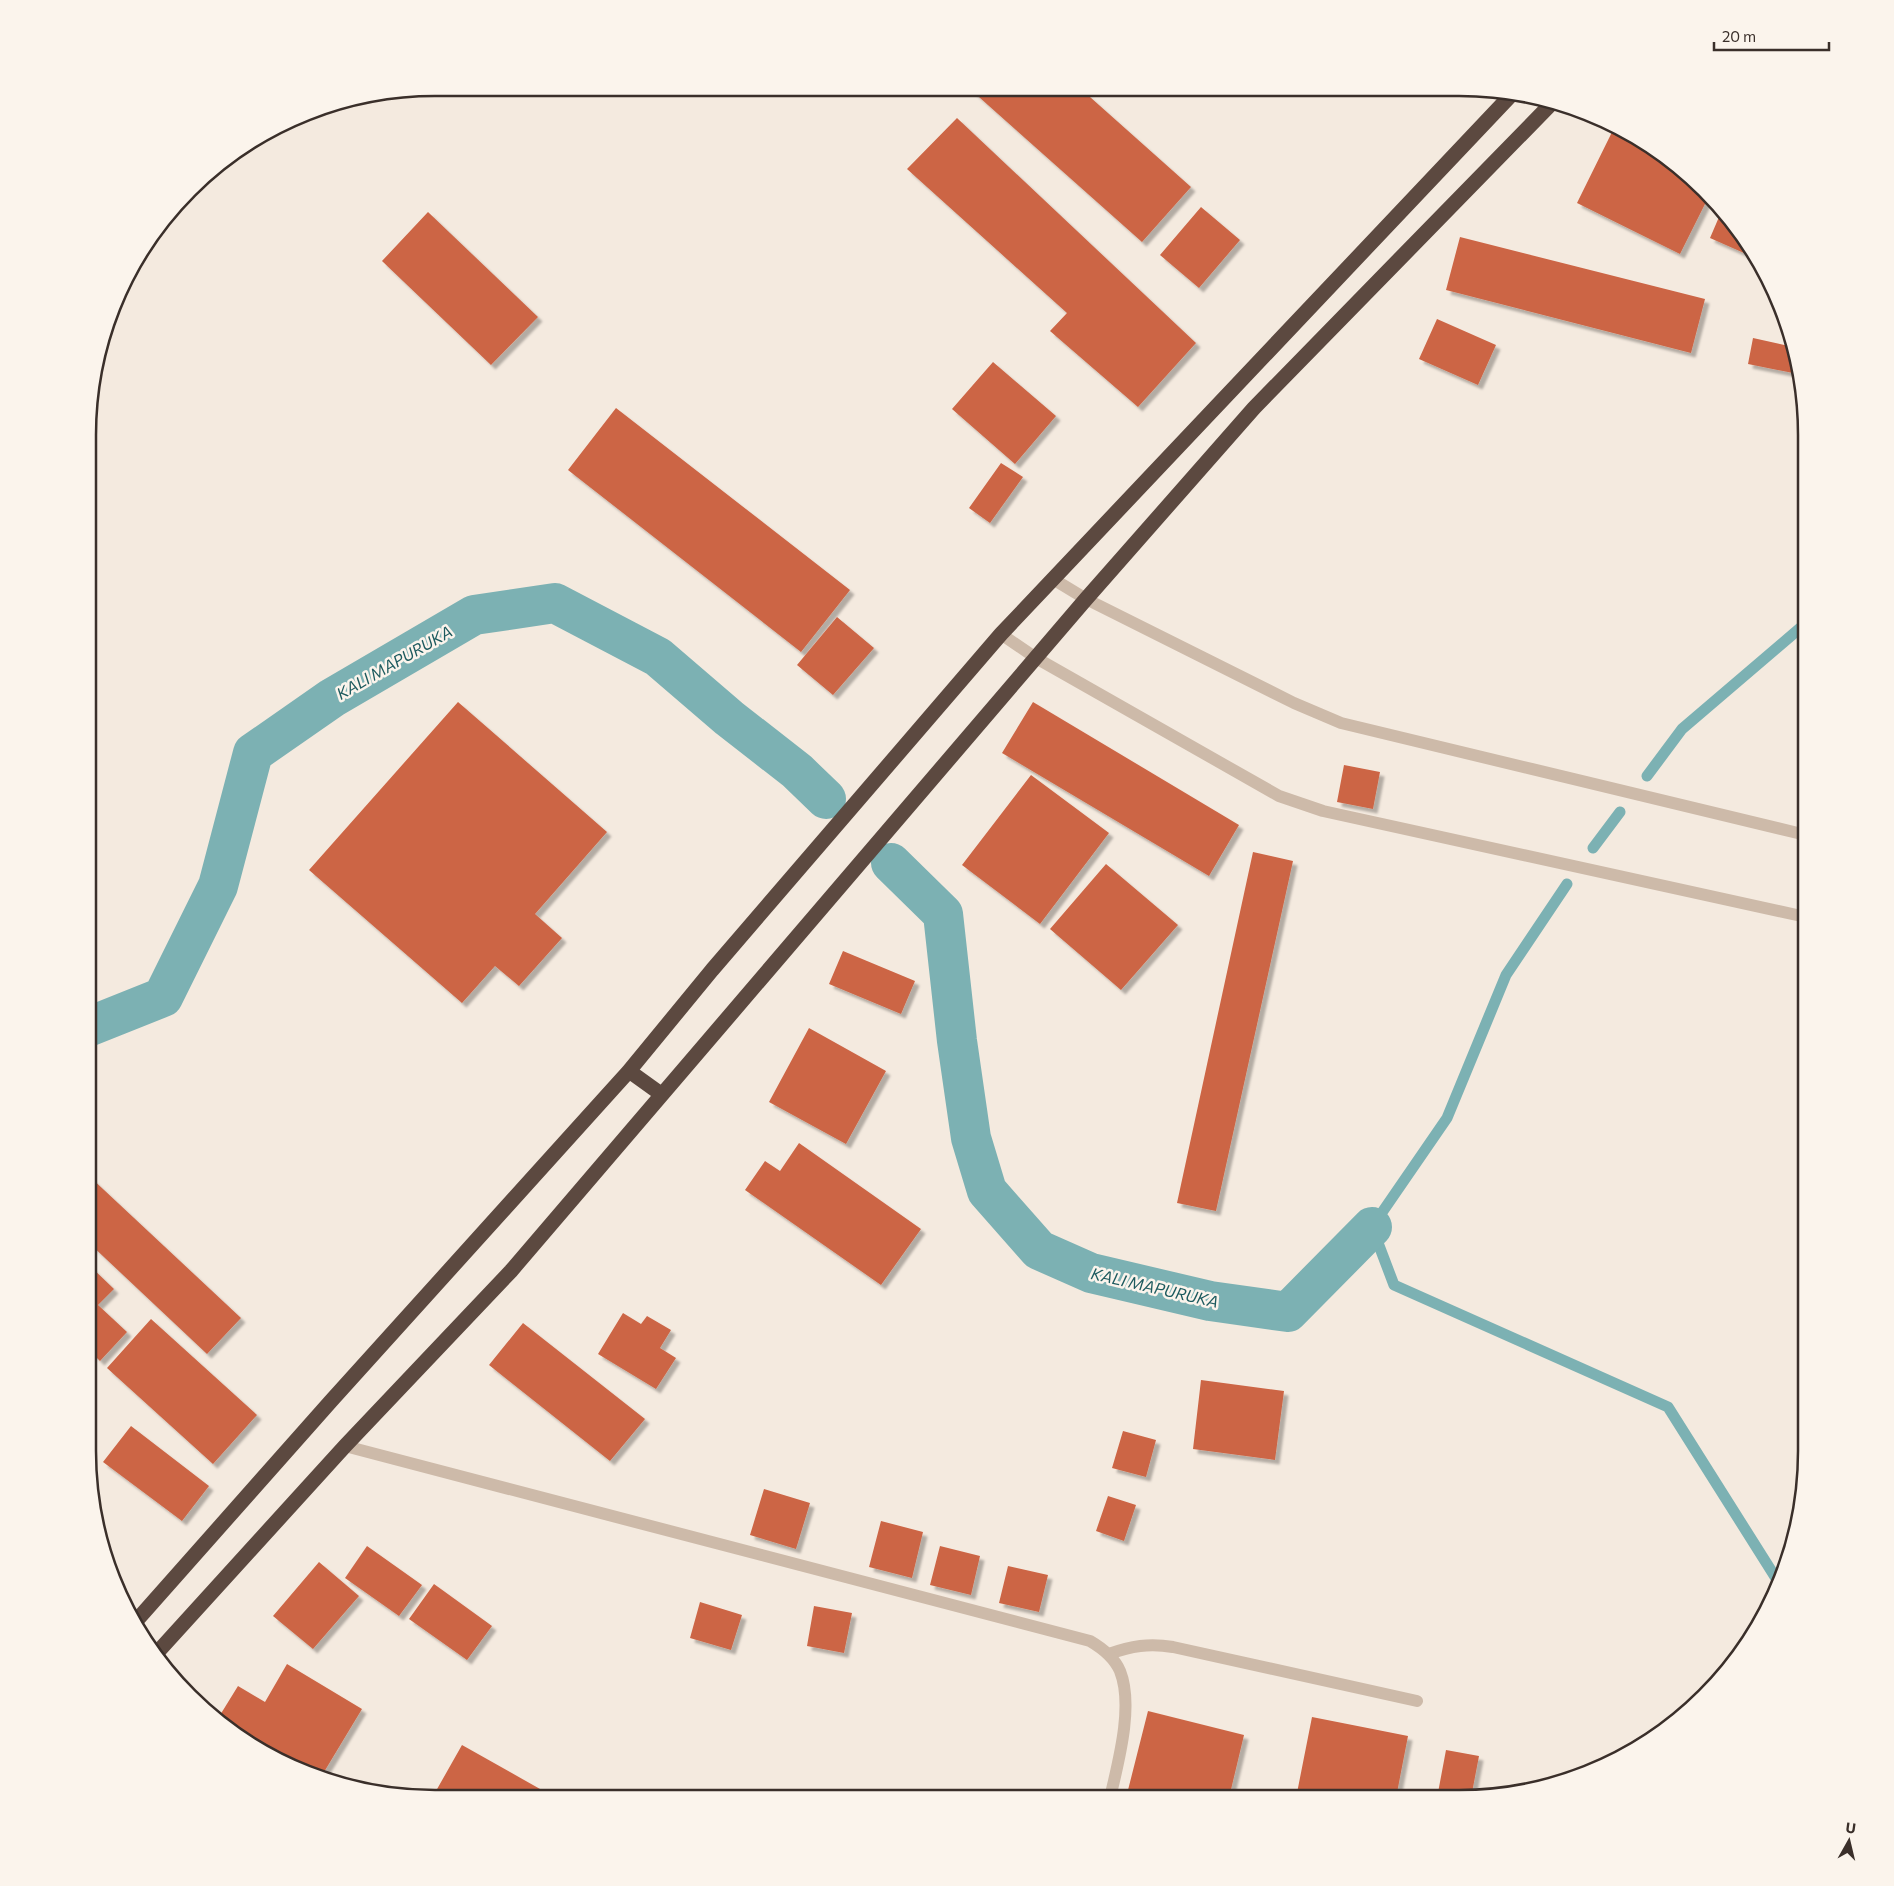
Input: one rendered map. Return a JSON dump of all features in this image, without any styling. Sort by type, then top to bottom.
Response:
[{"type":"highway","points":[[140,1617],[331,1401],[629,1071],[712,970],[1000,634],[1506,100]]},
{"type":"highway","points":[[160,1649],[345,1446],[511,1271],[1086,599],[1254,408],[1547,108]]},
{"type":"highway","points":[[629,1071],[661,1094]]},
{"type":"street","points":[[1053,579],[1086,599],[1294,703],[1341,723],[1798,833]]},
{"type":"street","points":[[1000,634],[1036,658],[1279,796],[1323,811],[1798,915]]},
{"type":"street","points":[[345,1446],[1090,1641],[1108,1654],[1120,1671],[1125,1700],[1120,1753],[1112,1790]]},
{"type":"street","points":[[1108,1654],[1131,1646],[1153,1644],[1173,1647],[1417,1701]]},
{"type":"building","points":[[978,96],[1089,96],[1191,187],[1142,242]]},
{"type":"building","points":[[957,118],[1196,343],[1138,407],[1050,331],[1067,313],[907,169]]},
{"type":"building","points":[[1612,133],[1665,166],[1706,203],[1680,254],[1577,203]]},
{"type":"building","points":[[1201,207],[1240,240],[1199,288],[1160,255]]},
{"type":"building","points":[[428,212],[538,317],[491,365],[382,261]]},
{"type":"building","points":[[1719,218],[1745,253],[1710,238]]},
{"type":"building","points":[[1460,237],[1705,299],[1691,353],[1446,290]]},
{"type":"building","points":[[1437,319],[1496,345],[1478,385],[1419,359]]},
{"type":"building","points":[[1753,338],[1786,345],[1792,373],[1748,364]]},
{"type":"building","points":[[993,362],[1056,416],[1015,464],[952,409]]},
{"type":"building","points":[[616,408],[850,590],[801,652],[568,470]]},
{"type":"building","points":[[1001,463],[1023,477],[990,523],[969,508]]},
{"type":"building","points":[[837,617],[874,648],[833,695],[797,665]]},
{"type":"building","points":[[458,702],[607,832],[535,914],[562,938],[519,986],[495,966],[462,1003],[309,870]]},
{"type":"building","points":[[1033,702],[1239,825],[1209,876],[1002,753]]},
{"type":"building","points":[[1344,765],[1380,772],[1373,809],[1337,802]]},
{"type":"building","points":[[1031,775],[1109,833],[1040,924],[962,865]]},
{"type":"building","points":[[1253,852],[1293,861],[1216,1211],[1177,1203]]},
{"type":"building","points":[[1106,864],[1178,925],[1121,990],[1050,929]]},
{"type":"building","points":[[843,951],[915,981],[901,1014],[829,984]]},
{"type":"building","points":[[809,1028],[886,1071],[846,1144],[769,1102]]},
{"type":"building","points":[[799,1143],[921,1229],[881,1285],[745,1190],[765,1161],[780,1171]]},
{"type":"building","points":[[96,1182],[241,1318],[207,1354],[96,1250]]},
{"type":"building","points":[[96,1272],[114,1289],[98,1305],[127,1332],[100,1361],[96,1357]]},
{"type":"building","points":[[623,1313],[641,1324],[647,1316],[671,1330],[660,1348],[676,1358],[656,1389],[598,1354]]},
{"type":"building","points":[[151,1319],[257,1415],[213,1464],[107,1368]]},
{"type":"building","points":[[523,1323],[645,1419],[610,1461],[489,1365]]},
{"type":"building","points":[[1201,1380],[1284,1391],[1275,1460],[1193,1449]]},
{"type":"building","points":[[131,1426],[209,1486],[182,1521],[103,1462]]},
{"type":"building","points":[[1123,1431],[1156,1440],[1146,1477],[1112,1468]]},
{"type":"building","points":[[764,1489],[810,1503],[796,1549],[750,1535]]},
{"type":"building","points":[[1108,1496],[1136,1505],[1124,1541],[1096,1531]]},
{"type":"building","points":[[881,1521],[923,1532],[912,1578],[869,1567]]},
{"type":"building","points":[[367,1546],[422,1585],[399,1616],[345,1578]]},
{"type":"building","points":[[940,1546],[980,1556],[971,1595],[930,1585]]},
{"type":"building","points":[[319,1562],[359,1596],[313,1649],[273,1616]]},
{"type":"building","points":[[1008,1566],[1048,1575],[1039,1612],[999,1603]]},
{"type":"building","points":[[434,1584],[492,1626],[467,1660],[409,1619]]},
{"type":"building","points":[[700,1602],[742,1615],[731,1650],[690,1638]]},
{"type":"building","points":[[814,1606],[852,1613],[844,1653],[807,1646]]},
{"type":"building","points":[[287,1664],[362,1709],[324,1771],[285,1755],[247,1733],[221,1713],[238,1686],[265,1702]]},
{"type":"building","points":[[1148,1711],[1244,1735],[1231,1790],[1128,1790]]},
{"type":"building","points":[[1312,1717],[1408,1736],[1398,1790],[1298,1790]]},
{"type":"building","points":[[462,1745],[542,1790],[437,1790]]},
{"type":"building","points":[[1446,1750],[1479,1756],[1473,1789],[1438,1790]]},
{"type":"waterway","name":"KALI MAPURUKA","points":[[96,1024],[163,997],[218,886],[253,753],[332,698],[474,615],[555,603],[658,657],[729,718],[797,771],[826,799]]},
{"type":"waterway","points":[[1647,776],[1682,729],[1798,630]]},
{"type":"waterway","points":[[1593,848],[1620,812]]},
{"type":"waterway","name":"KALI MAPURUKA","points":[[891,863],[943,914],[957,1041],[971,1138],[987,1191],[1039,1250],[1091,1273],[1210,1301],[1288,1312],[1372,1227]]},
{"type":"waterway","points":[[1567,884],[1506,975],[1447,1118],[1372,1227],[1394,1285],[1668,1407],[1774,1575]]}]
